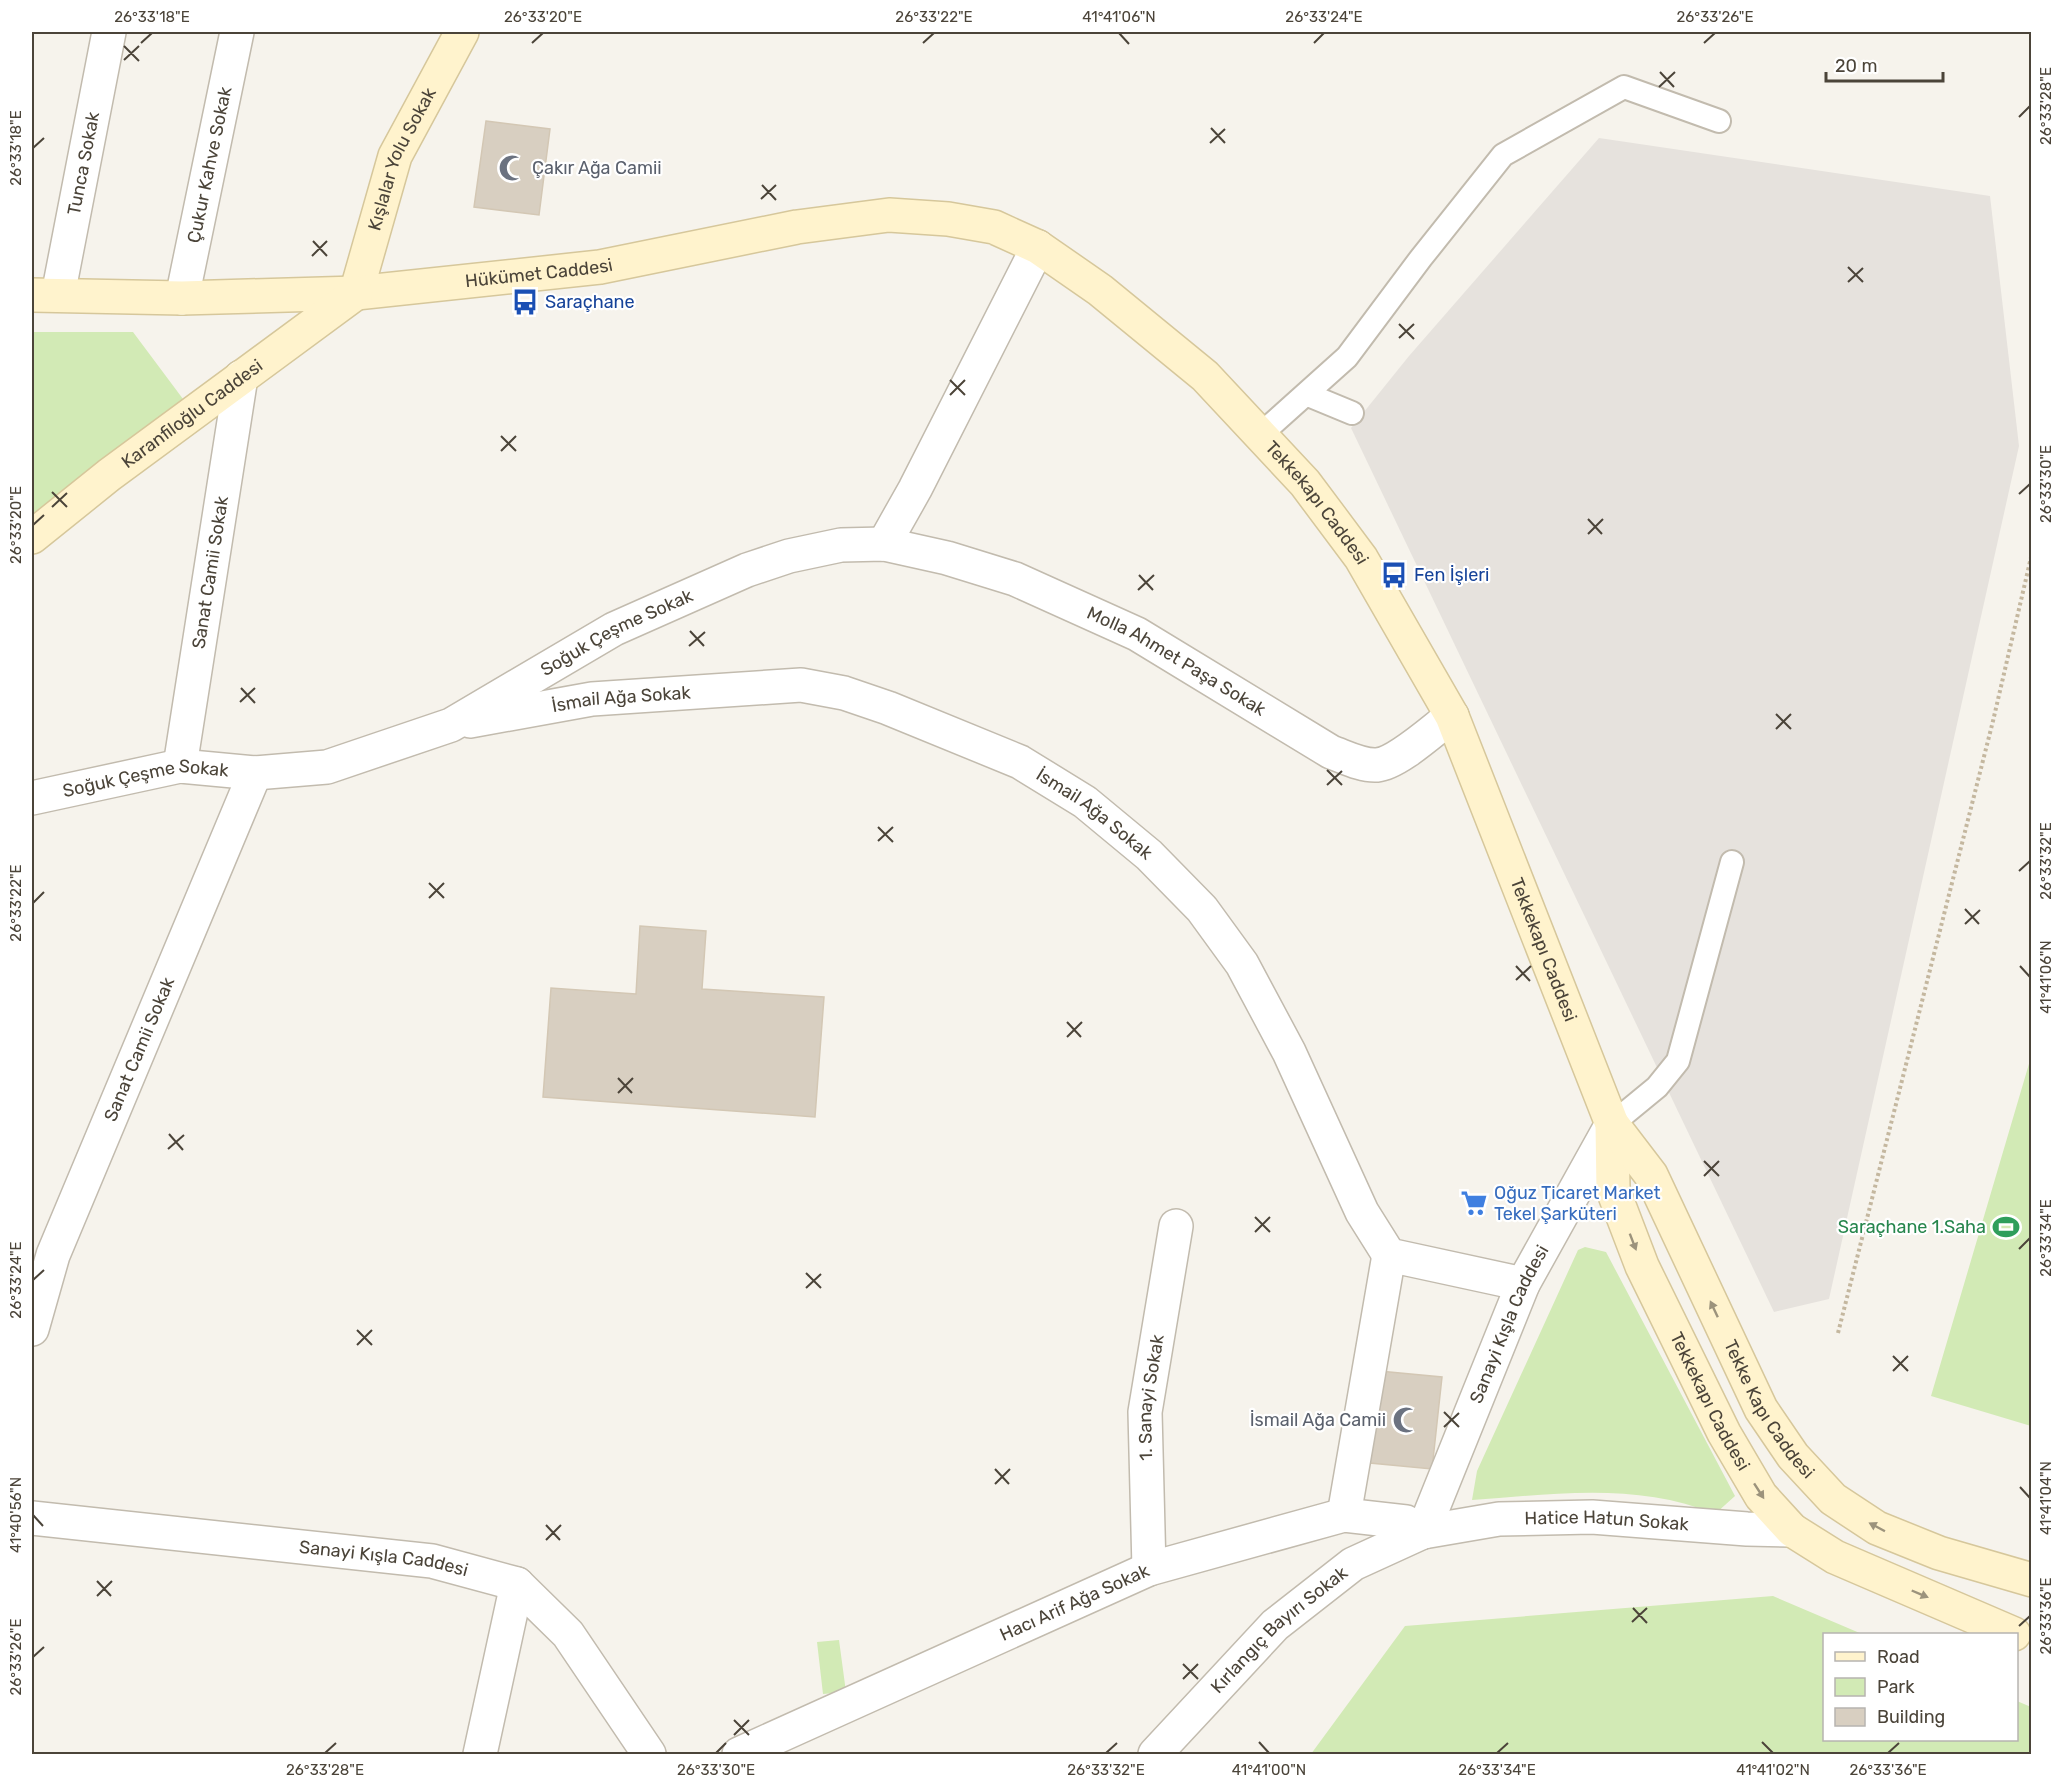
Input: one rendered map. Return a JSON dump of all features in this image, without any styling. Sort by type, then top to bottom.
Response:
[{"type":"main road","name":"Kışlalar Yolu Sokak","points":[[357,293],[395,156],[462,32]]},
{"type":"main road","name":"Hükümet Caddesi","points":[[45,295],[182,298],[357,293],[600,267],[797,227],[889,215],[948,219],[993,227],[1038,247]]},
{"type":"main road","name":"Tekkekapı Caddesi","points":[[1038,247],[1100,290],[1205,376],[1305,483],[1362,558],[1452,716],[1612,1124],[1613,1190],[1642,1266],[1724,1433],[1761,1496],[1792,1530],[1835,1557],[2010,1633]]},
{"type":"main road","name":"Karanfiloğlu Caddesi","points":[[32,537],[241,377],[357,293]]},
{"type":"main road","name":"Tekke Kapı Caddesi","points":[[1612,1124],[1651,1175],[1761,1409],[1793,1456],[1833,1499],[1877,1528],[1939,1553],[2031,1580]]},
{"type":"street","name":"Tunca Sokak","points":[[45,295],[109,32]]},
{"type":"street","name":"Çukur Kahve Sokak","points":[[182,298],[237,32]]},
{"type":"street","points":[[884,544],[915,489],[1038,247]]},
{"type":"street","name":"Sanat Camii Sokak","points":[[180,766],[241,377]]},
{"type":"street","name":"Molla Ahmet Paşa Sokak","points":[[884,544],[947,558],[1015,579],[1137,634],[1331,752],[1355,761],[1376,765],[1391,760],[1452,716]]},
{"type":"street","name":"Soğuk Çeşme Sokak","points":[[32,798],[180,766],[255,773],[327,767],[451,725],[614,629],[747,570],[789,556],[840,545],[884,544]]},
{"type":"street","name":"İsmail Ağa Sokak","points":[[451,725],[592,699],[801,685],[844,693],[888,708],[1020,762],[1085,801],[1149,855],[1202,909],[1242,964],[1289,1052],[1362,1212],[1389,1255]]},
{"type":"street","name":"Sanat Camii Sokak","points":[[32,1329],[42,1250],[255,773]]},
{"type":"street","name":"Sanayi Kışla Caddesi","points":[[1423,1532],[1523,1284],[1612,1124]]},
{"type":"street","name":"1. Sanayi Sokak","points":[[1149,1569],[1145,1412],[1176,1226]]},
{"type":"street","points":[[1344,1515],[1389,1255],[1523,1284]]},
{"type":"street","name":"Hacı Arif Ağa Sokak","points":[[739,1755],[1149,1569],[1344,1515],[1406,1522],[1423,1532]]},
{"type":"street","name":"Hatice Hatun Sokak","points":[[1423,1532],[1499,1519],[1592,1517],[1747,1529],[1792,1530]]},
{"type":"street","name":"Sanayi Kışla Caddesi","points":[[32,1518],[432,1561],[517,1584],[568,1634],[650,1755]]},
{"type":"street","name":"Kırlangıç Bayırı Sokak","points":[[1155,1755],[1275,1625],[1353,1563],[1423,1532]]},
{"type":"street","points":[[480,1755],[517,1584]]},
{"type":"lane","points":[[1261,434],[1347,357],[1503,154],[1624,87],[1719,121]]},
{"type":"lane","points":[[1306,394],[1352,413]]},
{"type":"lane","points":[[1612,1124],[1657,1087],[1678,1061],[1732,862]]},
{"type":"path","points":[[1838,1333],[1990,732],[2031,553]]},
{"type":"shaded area","points":[[1599,138],[1990,196],[2019,446],[1829,1299],[1774,1312],[1351,428],[1409,356]]},
{"type":"green space","points":[[32,332],[133,332],[183,399],[32,519]]},
{"type":"green space","name":"Saraçhane 1.Saha","points":[[2031,1057],[2032,1426],[1931,1396]]},
{"type":"green space","points":[[1585,1247],[1606,1252],[1735,1496],[1715,1514],[1656,1497],[1626,1494],[1565,1493],[1472,1500],[1477,1471],[1578,1250]]},
{"type":"green space","points":[[1773,1596],[1860,1633],[1823,1633],[1823,1741],[2018,1741],[2018,1701],[2031,1707],[2031,1754],[1311,1754],[1405,1626]]},
{"type":"green space","points":[[839,1640],[846,1692],[823,1694],[817,1642]]},
{"type":"building","name":"Çakır Ağa Camii","points":[[486,121],[550,129],[539,215],[474,207]]},
{"type":"building","points":[[640,926],[706,931],[702,989],[824,997],[815,1117],[543,1097],[551,988],[636,994]]},
{"type":"building","name":"İsmail Ağa Camii","points":[[1379,1371],[1442,1377],[1432,1469],[1370,1463]]},
{"type":"place","name":"Çakır Ağa Camii","points":[[512,168]]},
{"type":"place","name":"Saraçhane","points":[[525,302]]},
{"type":"place","name":"Fen İşleri","points":[[1394,575]]},
{"type":"place","name":"Oğuz Ticaret Market Tekel Şarküteri","points":[[1474,1203]]},
{"type":"place","name":"Saraçhane 1.Saha","points":[[2006,1227]]},
{"type":"place","name":"İsmail Ağa Camii","points":[[1406,1420]]}]
